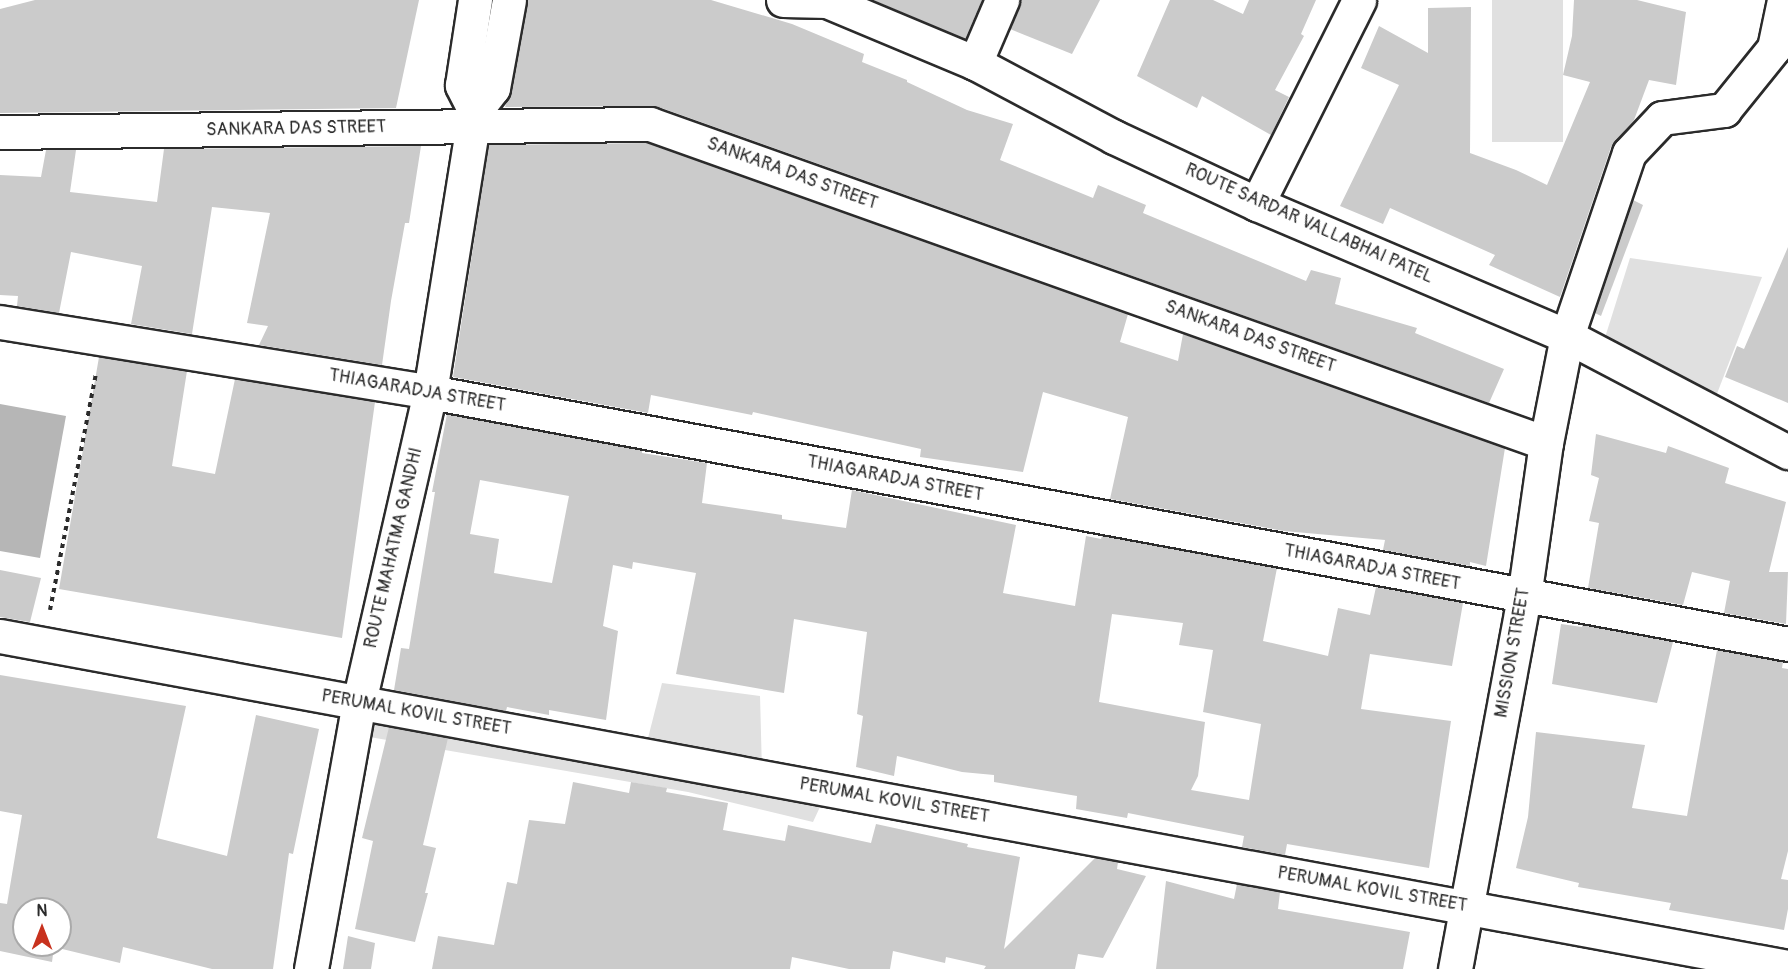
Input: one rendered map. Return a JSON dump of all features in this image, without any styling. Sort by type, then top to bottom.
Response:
[{"type":"street","points":[[473,119],[462,85],[475,0]]},
{"type":"street","points":[[473,119],[494,88],[509,0]]},
{"type":"street","points":[[783,0],[827,0]]},
{"type":"street","name":"ROUTE SARDAR VALLABHAI PATEL","points":[[827,0],[975,63],[1114,137],[1257,204],[1567,336],[1788,452]]},
{"type":"street","points":[[975,63],[1002,0]]},
{"type":"street","points":[[1257,204],[1359,0]]},
{"type":"street","name":"MISSION STREET","points":[[1455,969],[1524,597],[1546,442],[1567,336],[1629,153],[1662,118],[1724,110],[1774,48],[1784,0]]},
{"type":"street","name":"SANKARA DAS STREET","points":[[0,132],[473,119],[650,124],[1546,442]]},
{"type":"street","name":"ROUTE MAHATMA GANDHI","points":[[311,969],[359,702],[430,392],[473,119]]},
{"type":"street","name":"THIAGARADJA STREET","points":[[0,322],[430,392],[1524,597],[1788,644]]},
{"type":"street","name":"PERUMAL KOVIL STREET","points":[[0,636],[1788,967]]},
{"type":"path","points":[[43,644],[102,340]]},
{"type":"shaded area","points":[[1492,0],[1563,0],[1563,142],[1492,142]]},
{"type":"shaded area","points":[[1630,258],[1762,277],[1713,404],[1603,344]]},
{"type":"shaded area","points":[[0,404],[66,416],[40,558],[0,551]]},
{"type":"shaded area","points":[[662,683],[760,696],[762,772],[645,750]]},
{"type":"shaded area","points":[[366,710],[826,794],[813,822],[688,792],[358,735]]},
{"type":"building","points":[[35,0],[419,0],[396,108],[0,113],[0,9]]},
{"type":"building","points":[[527,0],[711,0],[792,24],[864,54],[862,62],[907,80],[967,110],[1013,124],[1000,160],[1093,198],[1098,185],[1146,205],[1143,213],[1306,281],[1311,270],[1341,278],[1335,304],[1417,328],[1415,333],[1504,369],[1489,403],[656,106],[505,107],[511,91]]},
{"type":"building","points":[[873,0],[982,0],[965,39]]},
{"type":"building","points":[[1020,0],[1100,0],[1072,54],[1010,29]]},
{"type":"building","points":[[1170,0],[1213,0],[1243,14],[1249,0],[1316,0],[1301,34],[1304,36],[1275,90],[1289,97],[1271,135],[1202,96],[1197,108],[1137,76]]},
{"type":"building","points":[[1574,0],[1637,0],[1686,12],[1676,85],[1649,80],[1634,120],[1611,147],[1560,297],[1489,265],[1495,255],[1390,208],[1383,224],[1340,206],[1399,85],[1361,68],[1379,26],[1428,53],[1428,8],[1471,7],[1470,153],[1516,170],[1547,185],[1590,82],[1563,75],[1572,36]]},
{"type":"building","points":[[647,143],[1128,314],[1120,342],[1178,361],[1183,334],[1505,448],[1486,566],[1470,562],[1470,566],[1383,550],[1385,540],[1284,531],[1110,499],[1128,417],[1043,392],[1023,472],[920,457],[921,449],[753,412],[752,415],[651,395],[648,413],[453,377],[489,145]]},
{"type":"building","points":[[421,146],[409,223],[405,223],[391,301],[382,365],[259,345],[268,326],[247,323],[270,213],[212,207],[192,334],[131,324],[142,266],[71,252],[59,313],[17,306],[18,296],[0,295],[0,175],[41,177],[46,150],[76,150],[70,192],[157,202],[164,149]]},
{"type":"building","points":[[1633,200],[1643,205],[1601,316],[1595,313]]},
{"type":"building","points":[[1788,247],[1788,403],[1725,377],[1737,346],[1744,349]]},
{"type":"building","points":[[99,357],[187,371],[172,466],[215,474],[235,379],[375,402],[342,638],[59,589]]},
{"type":"building","points":[[447,414],[642,450],[642,453],[707,463],[702,503],[782,515],[782,519],[846,528],[852,490],[1016,525],[1003,593],[1075,606],[1086,536],[1101,539],[1102,536],[1277,568],[1263,641],[1328,656],[1338,608],[1370,615],[1376,587],[1463,603],[1452,666],[1370,654],[1361,709],[1451,721],[1429,868],[1287,844],[1285,855],[1242,847],[1244,836],[1128,813],[1127,818],[1076,809],[1077,796],[994,782],[994,775],[962,772],[897,756],[894,776],[856,767],[863,716],[857,714],[867,632],[794,619],[784,693],[676,674],[696,573],[633,562],[632,569],[613,565],[603,626],[618,631],[606,720],[549,710],[549,715],[507,707],[506,711],[394,690],[401,648],[409,649],[435,492],[432,492]],"holes":[[[480,480],[569,496],[552,583],[494,573],[499,539],[470,534]],[[1112,614],[1183,623],[1179,645],[1213,650],[1203,712],[1261,724],[1249,800],[1191,790],[1198,776],[1205,722],[1099,702]]]},
{"type":"building","points":[[1596,434],[1666,453],[1668,446],[1729,468],[1725,483],[1786,502],[1769,572],[1788,572],[1786,624],[1724,613],[1730,581],[1692,572],[1683,605],[1588,588],[1599,523],[1589,521],[1599,478],[1591,475]]},
{"type":"building","points":[[0,570],[41,578],[30,622],[0,617]]},
{"type":"building","points":[[1561,624],[1582,627],[1582,625],[1673,642],[1657,703],[1552,684]]},
{"type":"building","points":[[1717,650],[1783,662],[1782,668],[1788,669],[1788,851],[1781,879],[1788,880],[1788,909],[1784,930],[1669,910],[1671,903],[1578,887],[1579,883],[1516,868],[1528,817],[1536,732],[1645,745],[1632,808],[1687,816]]},
{"type":"building","points":[[0,675],[186,706],[157,838],[227,856],[256,715],[319,729],[293,854],[289,853],[273,969],[212,969],[123,947],[120,963],[72,951],[72,897],[12,897],[12,954],[0,951],[0,903],[7,904],[22,815],[0,811]]},
{"type":"building","points":[[389,727],[448,738],[423,845],[436,848],[425,893],[428,893],[415,942],[355,929],[373,841],[362,838]]},
{"type":"building","points":[[573,782],[629,793],[631,782],[667,788],[666,792],[728,803],[723,830],[785,841],[788,825],[871,843],[876,824],[968,844],[967,847],[1020,857],[1004,949],[1095,858],[1118,862],[1117,869],[1146,876],[1103,958],[1078,954],[1075,969],[984,969],[986,966],[946,957],[945,963],[893,951],[890,969],[849,969],[792,957],[790,969],[432,969],[438,936],[494,945],[507,882],[517,884],[529,820],[565,824]]},
{"type":"building","points":[[1166,881],[1234,899],[1237,884],[1280,892],[1278,909],[1410,932],[1403,969],[1156,969]]},
{"type":"building","points":[[348,936],[375,943],[371,969],[343,969]]},
{"type":"building","points":[[28,957],[53,957],[52,962]]}]
